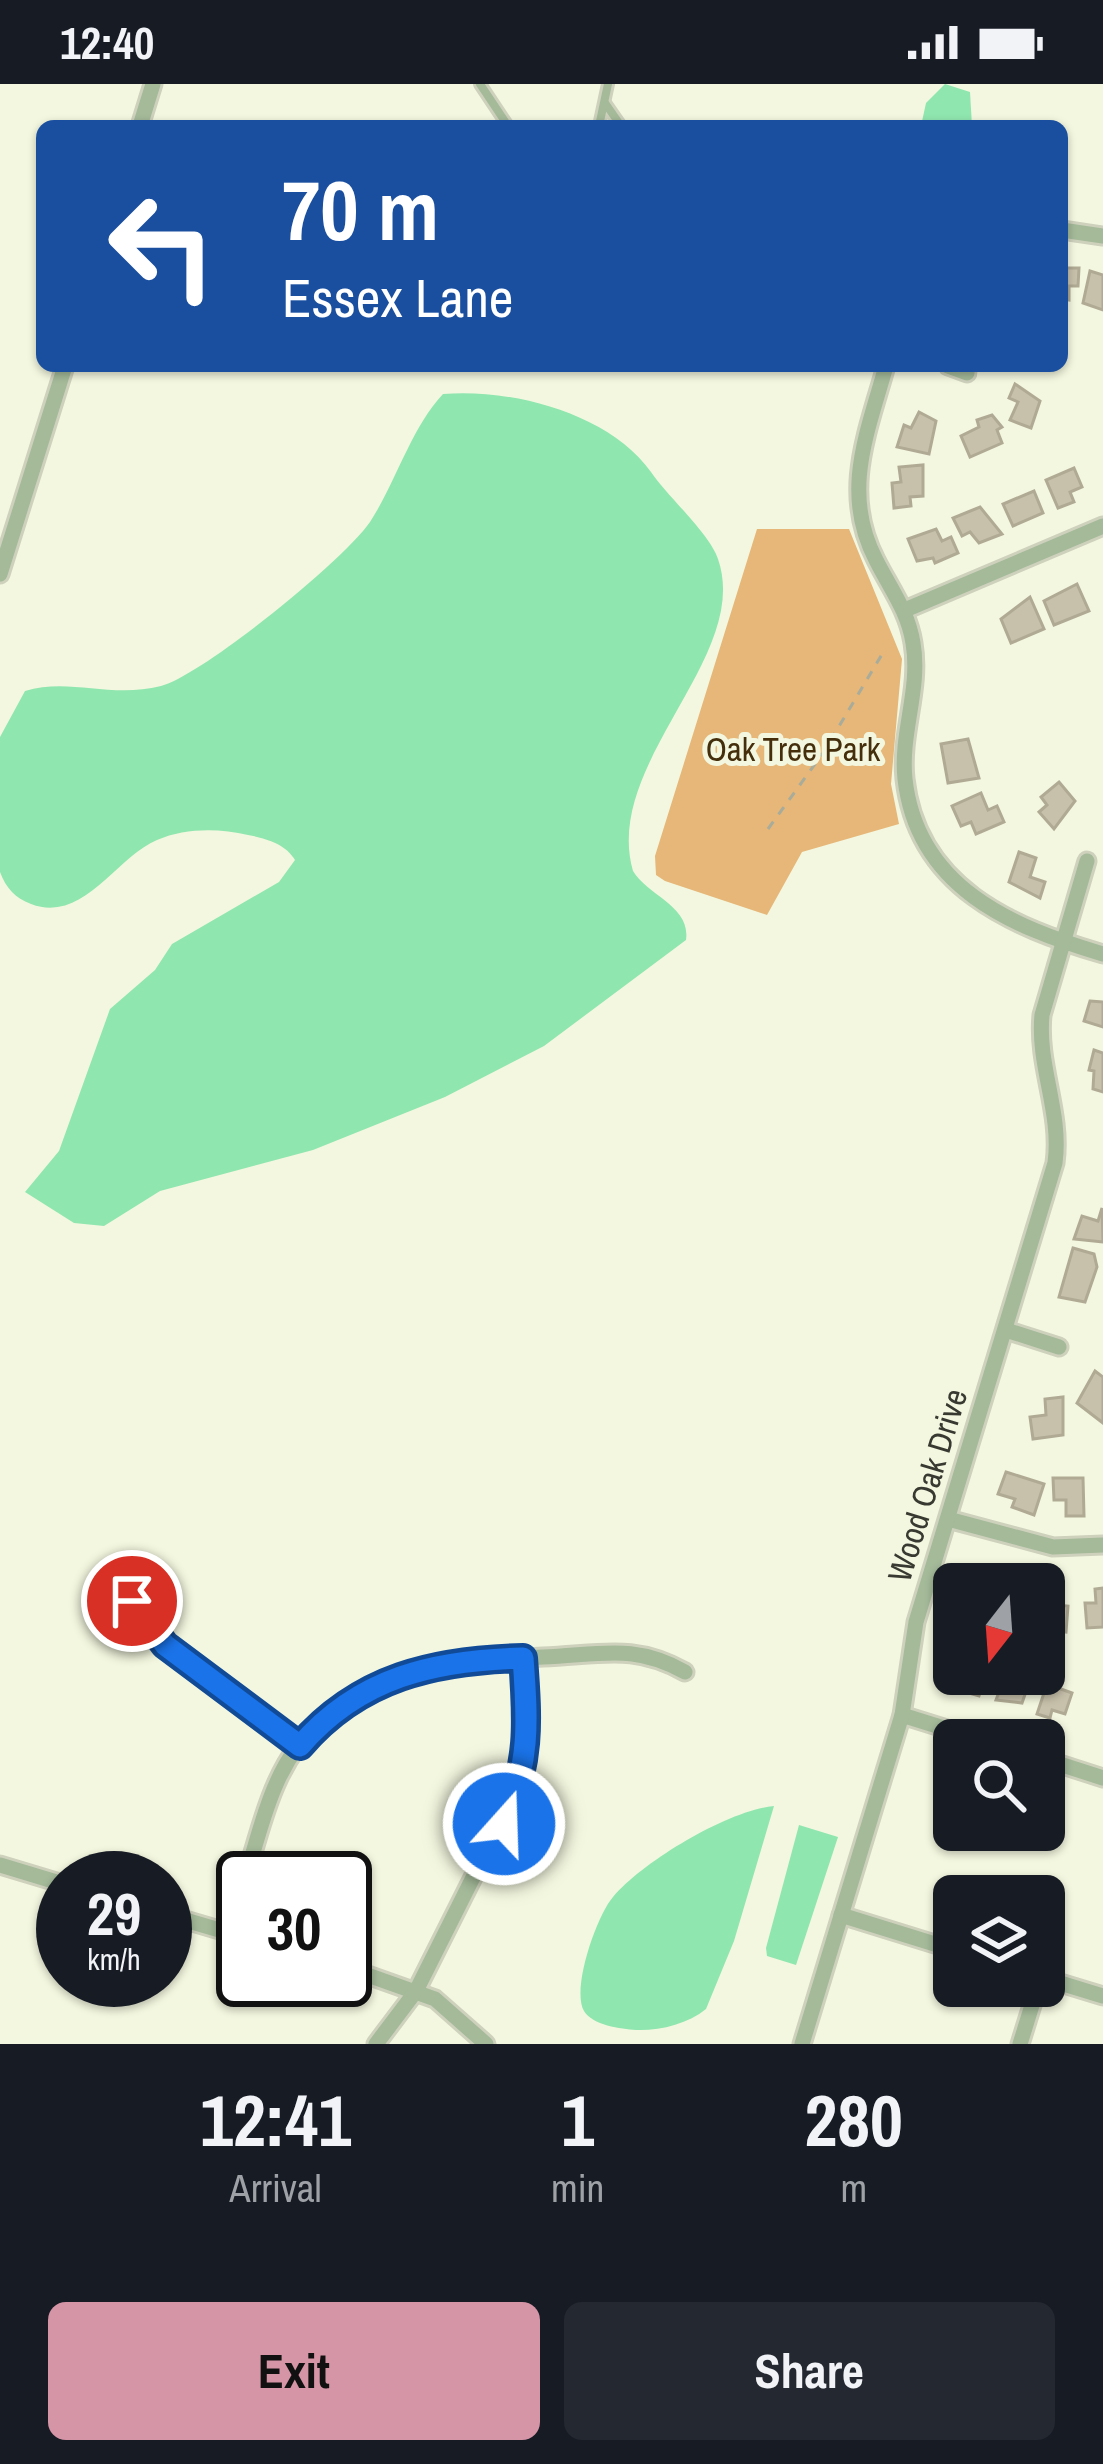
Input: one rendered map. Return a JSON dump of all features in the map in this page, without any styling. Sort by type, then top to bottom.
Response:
[{"type":"street","points":[[142,120],[153,84]]},
{"type":"street","points":[[1068,231],[1103,236]]},
{"type":"street","points":[[0,574],[8,521],[63,372]]},
{"type":"street","points":[[884,372],[855,482],[858,519],[904,610],[916,683],[904,778],[928,850],[952,883],[980,904],[1103,954]]},
{"type":"street","points":[[904,610],[1103,526]]},
{"type":"street","name":"Wood Oak Drive","points":[[802,2044],[902,1715],[916,1622],[1055,1163],[1057,1114],[1040,1033],[1087,861]]},
{"type":"street","points":[[1006,1330],[1059,1347]]},
{"type":"street","points":[[948,1519],[1053,1547],[1103,1545]]},
{"type":"street","points":[[132,1601],[165,1645],[300,1746]]},
{"type":"street","points":[[254,1851],[276,1783],[300,1746],[331,1715],[383,1681],[435,1664],[650,1652],[685,1672]]},
{"type":"street","points":[[376,2044],[416,1991],[523,1778],[528,1739],[523,1658]]},
{"type":"street","points":[[902,1715],[933,1725]]},
{"type":"street","points":[[1065,1766],[1103,1778]]},
{"type":"street","points":[[0,1865],[36,1876]]},
{"type":"street","points":[[841,1915],[933,1943]]},
{"type":"street","points":[[372,1976],[454,2011],[486,2044]]},
{"type":"street","points":[[1065,1984],[1103,1996]]},
{"type":"street","points":[[1020,2044],[1031,2007]]},
{"type":"lane","points":[[480,84],[504,120]]},
{"type":"lane","points":[[600,120],[608,84]]},
{"type":"lane","points":[[604,101],[617,120]]},
{"type":"path","points":[[768,829],[823,753],[884,651]]},
{"type":"green space","name":"Oak Tree Park","points":[[757,529],[849,529],[902,659],[891,784],[899,824],[802,852],[767,915],[665,881],[656,875],[655,856]]},
{"type":"shaded area","points":[[945,84],[970,92],[972,120],[922,120],[926,103]]},
{"type":"shaded area","points":[[443,394],[528,401],[558,409],[611,434],[651,472],[707,538],[718,559],[723,596],[715,634],[655,751],[638,790],[629,831],[633,871],[682,918],[686,940],[544,1046],[445,1097],[313,1150],[160,1191],[104,1226],[74,1223],[25,1192],[59,1151],[110,1009],[155,970],[172,944],[279,882],[295,860],[281,846],[255,836],[190,831],[142,848],[98,886],[67,905],[31,904],[12,892],[0,872],[0,737],[25,691],[58,686],[124,690],[161,686],[208,661],[272,614],[370,522],[422,423]]},
{"type":"shaded area","points":[[774,1806],[734,1941],[706,2009],[682,2022],[645,2030],[607,2025],[588,2016],[581,2001],[583,1970],[593,1935],[613,1897],[645,1868],[688,1840],[733,1817]]},
{"type":"shaded area","points":[[799,1825],[838,1837],[796,1965],[767,1956],[766,1948]]},
{"type":"building","points":[[1068,268],[1079,268],[1078,286],[1069,286],[1069,300]]},
{"type":"building","points":[[1090,271],[1103,275],[1103,310],[1083,303]]},
{"type":"building","points":[[1015,384],[1040,401],[1031,428],[1010,420],[1018,402],[1009,398]]},
{"type":"building","points":[[919,412],[936,421],[929,454],[897,447],[904,425],[911,428]]},
{"type":"building","points":[[992,415],[1002,427],[997,430],[1002,443],[970,457],[961,436],[979,427],[977,420]]},
{"type":"building","points":[[923,465],[923,496],[910,497],[911,506],[894,508],[892,483],[901,482],[899,467]]},
{"type":"building","points":[[1074,468],[1082,487],[1070,492],[1074,502],[1058,508],[1046,480]]},
{"type":"building","points":[[1034,491],[1043,513],[1013,526],[1003,504]]},
{"type":"building","points":[[980,507],[1002,534],[979,543],[970,532],[962,536],[953,518]]},
{"type":"building","points":[[936,529],[942,541],[951,537],[958,553],[935,563],[933,558],[917,561],[908,539]]},
{"type":"building","points":[[1077,584],[1089,611],[1054,625],[1044,601]]},
{"type":"building","points":[[1030,597],[1044,629],[1011,643],[1001,619]]},
{"type":"building","points":[[968,739],[979,778],[948,783],[941,744]]},
{"type":"building","points":[[1059,782],[1075,801],[1054,829],[1039,812],[1047,805],[1041,797]]},
{"type":"building","points":[[981,793],[988,810],[997,806],[1004,822],[976,834],[971,822],[961,826],[952,806]]},
{"type":"building","points":[[1019,852],[1036,858],[1030,877],[1045,882],[1040,898],[1009,882]]},
{"type":"building","points":[[1090,1001],[1103,1002],[1103,1027],[1084,1021]]},
{"type":"building","points":[[1094,1050],[1103,1053],[1103,1092],[1093,1089],[1094,1071],[1089,1070]]},
{"type":"building","points":[[1102,1208],[1103,1242],[1074,1239],[1082,1216],[1098,1221]]},
{"type":"building","points":[[1073,1248],[1094,1254],[1097,1267],[1085,1302],[1059,1297]]},
{"type":"building","points":[[1095,1371],[1103,1377],[1103,1423],[1077,1403]]},
{"type":"building","points":[[1063,1397],[1063,1435],[1033,1439],[1030,1417],[1046,1415],[1045,1399]]},
{"type":"building","points":[[1006,1472],[1044,1484],[1034,1515],[1012,1507],[1015,1499],[998,1494]]},
{"type":"building","points":[[1053,1478],[1083,1478],[1084,1516],[1066,1516],[1066,1500],[1054,1500]]},
{"type":"building","points":[[1103,1588],[1103,1627],[1087,1628],[1085,1603],[1096,1603],[1095,1589]]},
{"type":"building","points":[[1072,1693],[1065,1714],[1052,1710],[1050,1718],[1037,1714],[1043,1695]]},
{"type":"building","points":[[998,1695],[1025,1695],[1022,1703],[996,1700]]},
{"type":"route","points":[[132,1601],[165,1645],[300,1746],[361,1693],[405,1672],[435,1664],[523,1658],[528,1739],[523,1778],[504,1824]]}]
